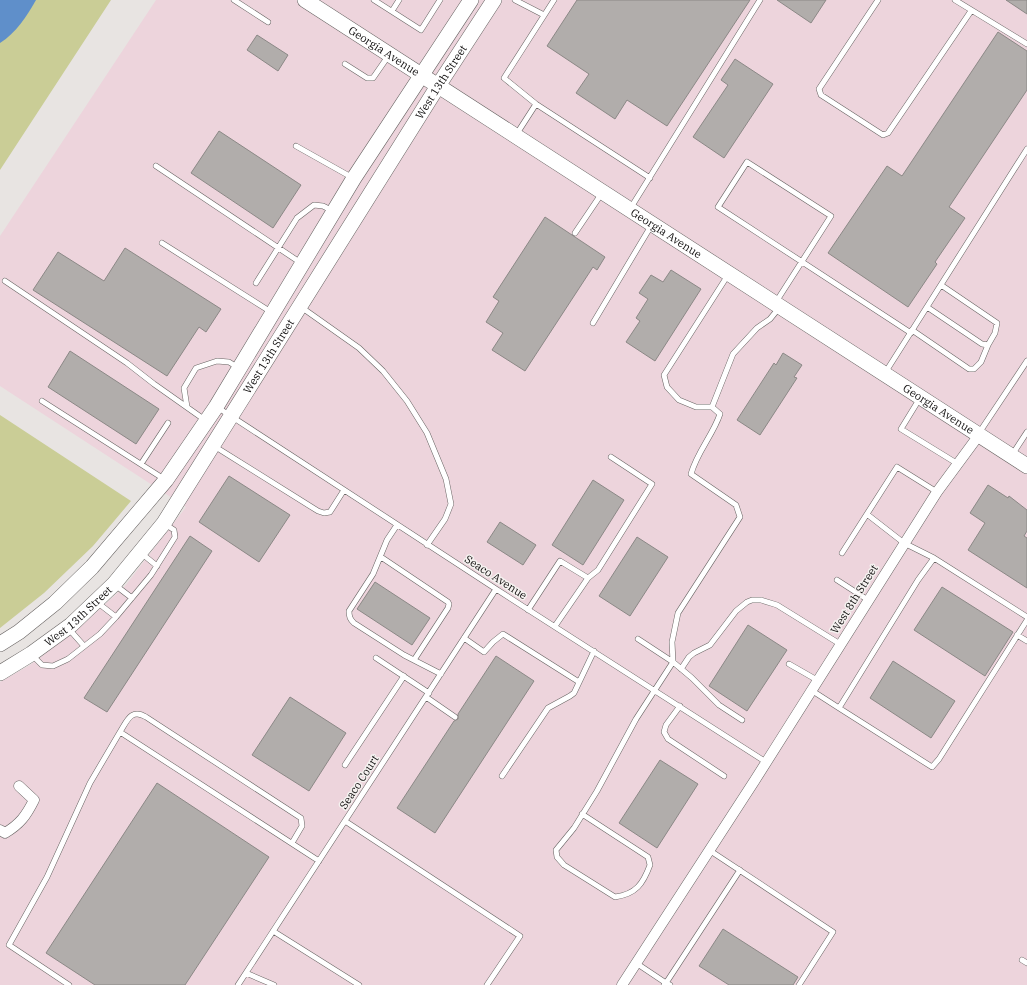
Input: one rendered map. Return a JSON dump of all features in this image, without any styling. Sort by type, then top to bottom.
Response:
[{"type":"main road","name":"West 13th Street","points":[[0,644],[18,632],[54,603],[92,567],[166,480],[216,407],[354,178],[471,0]]},
{"type":"main road","name":"West 13th Street","points":[[0,673],[68,627],[114,584],[164,524],[438,86],[494,0]]},
{"type":"main road","name":"Georgia Avenue","points":[[313,3],[602,193],[630,209],[730,273],[1027,466]]},
{"type":"street","name":"West 8th Street","points":[[622,985],[755,780],[936,492],[979,434]]},
{"type":"street","points":[[0,830],[5,833],[16,826],[26,815],[34,800],[19,786]]},
{"type":"lane","points":[[234,0],[268,22]]},
{"type":"lane","points":[[374,0],[421,30],[440,0]]},
{"type":"lane","points":[[392,11],[399,0]]},
{"type":"lane","points":[[516,0],[544,15]]},
{"type":"lane","points":[[554,0],[504,78],[536,104],[650,178]]},
{"type":"lane","points":[[630,209],[760,0]]},
{"type":"lane","points":[[878,0],[819,89],[821,95],[883,135],[888,133],[972,11]]},
{"type":"lane","points":[[955,0],[1027,44]]},
{"type":"lane","points":[[345,64],[367,78],[372,78],[389,54]]},
{"type":"lane","points":[[515,136],[536,104]]},
{"type":"lane","points":[[296,146],[354,178]]},
{"type":"lane","points":[[885,374],[1027,149]]},
{"type":"lane","points":[[712,407],[732,354],[757,328],[770,319],[802,262],[831,216],[747,162],[718,207],[802,262],[969,369],[974,370],[981,362],[995,332],[997,323],[941,285]]},
{"type":"lane","points":[[156,166],[302,264]]},
{"type":"lane","points":[[575,233],[602,193]]},
{"type":"lane","points":[[256,283],[297,218],[314,205],[323,206],[334,211]]},
{"type":"lane","points":[[593,322],[653,224]]},
{"type":"lane","points":[[162,243],[272,313]]},
{"type":"lane","points":[[582,814],[648,857],[650,866],[647,875],[637,888],[626,895],[615,898],[564,865],[557,857],[556,850],[574,828],[582,814],[654,690],[673,662],[672,642],[678,613],[740,517],[736,506],[691,474],[693,464],[717,424],[720,414],[712,407],[696,407],[679,400],[667,387],[664,375],[730,273]]},
{"type":"lane","points":[[5,281],[127,362],[154,384],[206,420]]},
{"type":"lane","points":[[300,306],[359,348],[383,371],[406,401],[427,433],[446,479],[451,504],[445,519],[428,545]]},
{"type":"lane","points":[[927,307],[982,344],[988,345]]},
{"type":"lane","points":[[187,407],[184,388],[196,368],[216,361],[229,362],[239,368]]},
{"type":"lane","points":[[979,434],[1027,361]]},
{"type":"lane","points":[[921,397],[901,429],[958,464]]},
{"type":"lane","points":[[42,401],[166,480]]},
{"type":"lane","name":"Seaco Avenue","points":[[216,407],[528,610],[766,762]]},
{"type":"lane","points":[[141,464],[168,423]]},
{"type":"lane","points":[[1012,456],[1027,432]]},
{"type":"lane","points":[[213,445],[318,511],[324,513],[330,512],[344,490]]},
{"type":"lane","points":[[555,626],[588,578],[598,570],[652,484],[611,457]]},
{"type":"lane","points":[[842,553],[868,515],[897,466],[936,492]]},
{"type":"lane","points":[[868,515],[904,543],[934,558],[1027,617]]},
{"type":"lane","points":[[30,654],[42,665],[53,666],[68,659],[100,634],[132,598],[175,537],[174,530],[164,524]]},
{"type":"lane","points":[[397,525],[387,540],[373,574],[351,607],[349,615],[354,623],[404,655],[441,674]]},
{"type":"lane","points":[[141,553],[156,566]]},
{"type":"lane","points":[[381,557],[449,604],[448,608],[414,660]]},
{"type":"lane","points":[[839,708],[918,580],[934,558]]},
{"type":"lane","points":[[528,610],[560,561],[588,578]]},
{"type":"lane","points":[[837,580],[868,600]]},
{"type":"lane","points":[[114,584],[132,598]]},
{"type":"lane","name":"Seaco Court","points":[[238,985],[496,589]]},
{"type":"lane","points":[[681,669],[689,657],[710,645],[727,621],[741,606],[752,600],[761,600],[777,605],[840,644]]},
{"type":"lane","points":[[96,601],[116,617]]},
{"type":"lane","points":[[811,690],[932,766],[939,759],[1027,620]]},
{"type":"lane","points":[[68,627],[84,646]]},
{"type":"lane","points":[[464,638],[484,652],[492,642],[503,634],[579,682]]},
{"type":"lane","points":[[1017,635],[1027,641]]},
{"type":"lane","points":[[638,638],[673,662],[692,678],[718,705],[742,720]]},
{"type":"lane","points":[[502,776],[548,708],[574,693],[594,651]]},
{"type":"lane","points":[[376,658],[404,676],[455,717]]},
{"type":"lane","points":[[789,664],[817,680]]},
{"type":"lane","points":[[345,765],[404,676]]},
{"type":"lane","points":[[680,706],[666,725],[664,732],[668,738],[724,776]]},
{"type":"lane","points":[[69,985],[9,945],[47,877],[90,782],[129,718],[136,713],[141,714],[153,721],[301,818],[302,826],[292,843]]},
{"type":"lane","points":[[120,732],[319,861]]},
{"type":"lane","points":[[345,821],[520,936],[486,985]]},
{"type":"lane","points":[[709,850],[833,932],[799,985]]},
{"type":"lane","points":[[636,963],[667,984],[740,870]]},
{"type":"lane","points":[[273,931],[359,985]]},
{"type":"lane","points":[[246,972],[274,985]]},
{"type":"shaded area","points":[[156,0],[1027,0],[1027,985],[0,985],[0,682],[30,665],[79,628],[125,586],[186,507],[0,386],[0,236]]},
{"type":"green space","points":[[0,0],[111,0],[0,170]]},
{"type":"green space","points":[[0,415],[131,501],[93,546],[44,593],[0,628]]},
{"type":"water","points":[[0,0],[36,0],[16,29],[0,43]]},
{"type":"building","points":[[577,0],[750,0],[667,126],[627,100],[615,119],[576,93],[589,74],[547,46]]},
{"type":"building","points":[[777,0],[826,0],[811,23]]},
{"type":"building","points":[[1006,0],[1027,0],[1027,14]]},
{"type":"building","points":[[998,32],[1027,51],[1027,90],[949,207],[965,218],[935,262],[937,264],[908,307],[828,253],[887,166],[902,176]]},
{"type":"building","points":[[257,35],[288,55],[278,71],[247,50]]},
{"type":"building","points":[[735,59],[773,84],[724,158],[693,137],[728,85],[721,80]]},
{"type":"building","points":[[219,131],[301,185],[273,228],[191,173]]},
{"type":"building","points":[[545,217],[605,257],[597,270],[593,267],[525,371],[492,350],[503,333],[486,322],[499,301],[493,297]]},
{"type":"building","points":[[125,248],[221,309],[206,332],[199,327],[167,376],[33,290],[58,252],[104,281]]},
{"type":"building","points":[[671,270],[701,289],[655,361],[626,342],[640,321],[636,318],[648,299],[639,293],[651,275],[663,282]]},
{"type":"building","points":[[70,351],[159,409],[136,444],[48,387]]},
{"type":"building","points":[[783,353],[802,365],[794,377],[797,378],[760,435],[737,420],[774,363],[776,365]]},
{"type":"building","points":[[229,476],[290,515],[259,562],[199,522]]},
{"type":"building","points":[[593,480],[624,500],[583,565],[552,545]]},
{"type":"building","points":[[988,485],[1008,498],[1009,496],[1027,510],[1027,531],[1024,536],[1027,538],[1027,588],[968,550],[985,523],[970,513]]},
{"type":"building","points":[[500,522],[536,545],[523,565],[487,542]]},
{"type":"building","points":[[190,536],[212,551],[107,712],[84,698]]},
{"type":"building","points":[[637,537],[668,557],[630,616],[599,596]]},
{"type":"building","points":[[375,582],[430,618],[412,645],[357,609]]},
{"type":"building","points":[[942,587],[1013,632],[985,676],[914,630]]},
{"type":"building","points":[[748,625],[787,650],[747,711],[709,686]]},
{"type":"building","points":[[496,656],[534,681],[435,833],[397,808],[454,721],[458,719],[458,714]]},
{"type":"building","points":[[893,661],[955,701],[931,738],[870,698]]},
{"type":"building","points":[[290,697],[346,733],[309,791],[252,755]]},
{"type":"building","points":[[660,760],[698,784],[657,848],[619,823]]},
{"type":"building","points":[[157,783],[269,857],[185,985],[95,985],[46,953]]},
{"type":"building","points":[[723,929],[798,977],[793,985],[729,985],[699,966]]}]
